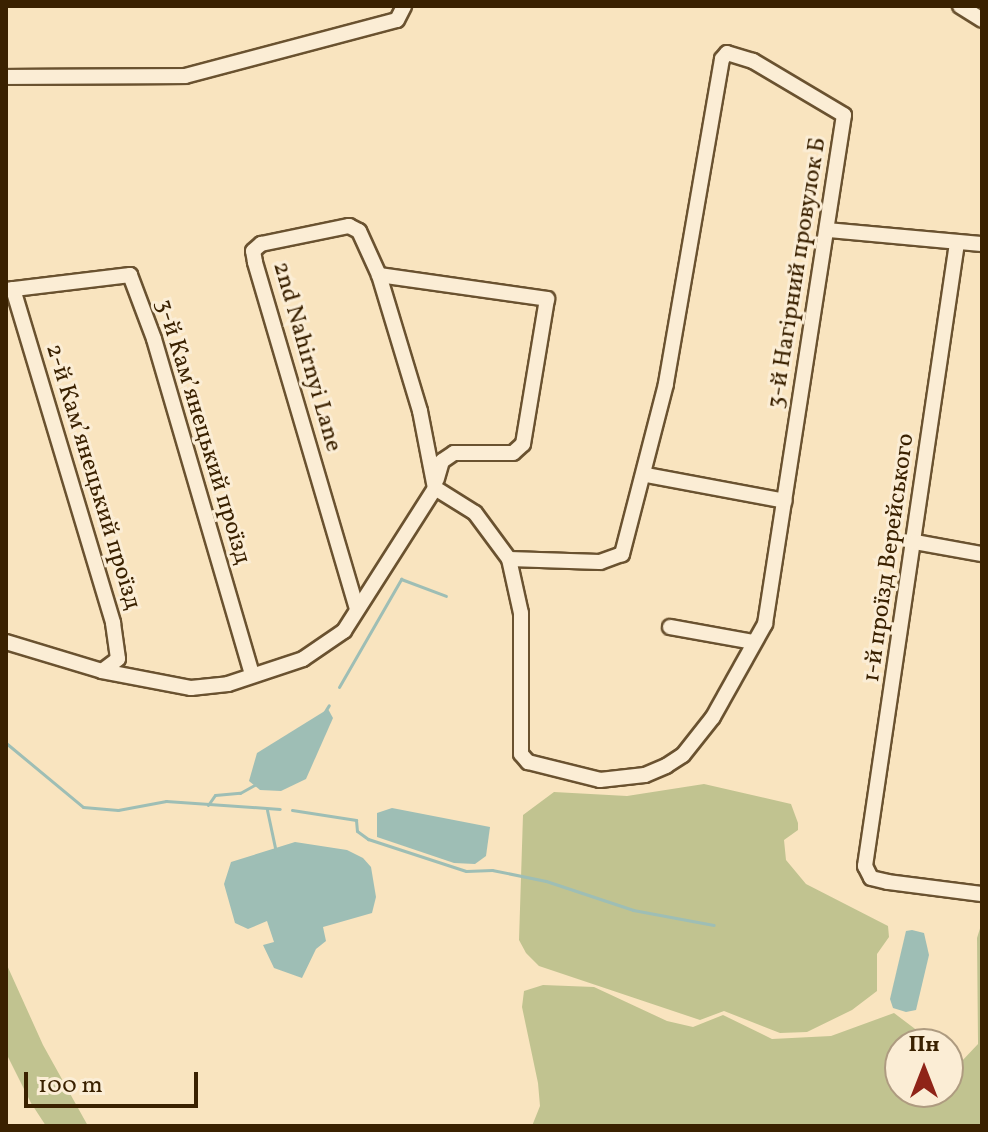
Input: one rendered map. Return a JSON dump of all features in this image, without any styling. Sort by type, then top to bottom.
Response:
[{"type":"street","points":[[6,77],[185,76],[397,20],[404,6]]},
{"type":"street","points":[[960,6],[982,20]]},
{"type":"street","name":"3-й Нагірний провулок Б","points":[[727,53],[753,61],[844,115],[765,624],[700,735],[666,766],[645,775],[600,780],[528,762],[521,754],[521,613],[509,559],[612,560],[622,554],[646,475],[722,59],[727,53]]},
{"type":"street","name":"2nd Nahirnyi Lane","points":[[357,609],[253,251],[282,239],[349,226],[366,242],[379,275],[430,447],[435,488]]},
{"type":"street","points":[[828,230],[982,244]]},
{"type":"street","name":"1-й проїзд Верейського","points":[[957,243],[865,866],[871,878],[982,894]]},
{"type":"street","name":"3-й Камʼянецький проїзд","points":[[9,289],[130,275],[154,339],[252,675]]},
{"type":"street","points":[[6,642],[102,671],[208,689],[324,647],[344,631],[435,488],[442,461],[454,453],[519,451],[547,299],[379,275]]},
{"type":"street","name":"2-й Камʼянецький проїзд","points":[[9,289],[113,623],[118,659],[102,671]]},
{"type":"street","points":[[430,447],[442,461]]},
{"type":"street","points":[[646,475],[785,501]]},
{"type":"street","points":[[435,488],[475,513],[509,559]]},
{"type":"street","points":[[915,542],[982,554]]},
{"type":"street","points":[[670,627],[753,642]]},
{"type":"green space","points":[[704,784],[791,804],[798,830],[784,840],[786,860],[806,884],[888,926],[889,937],[877,954],[877,991],[852,1010],[807,1032],[780,1033],[724,1011],[700,1020],[539,966],[526,953],[519,940],[523,815],[554,792],[627,796]]},
{"type":"green space","points":[[982,922],[982,1126],[532,1126],[540,1106],[522,1007],[524,991],[543,985],[594,987],[667,1021],[693,1027],[723,1015],[772,1039],[831,1036],[894,1013],[914,1028],[884,1028],[884,1108],[964,1108],[964,1059],[978,1044],[977,938]]},
{"type":"green space","points":[[6,963],[43,1045],[88,1126],[46,1126],[31,1103],[6,1053]]},
{"type":"water","points":[[328,709],[333,718],[306,779],[281,791],[260,790],[249,781],[257,753]]},
{"type":"water","points":[[392,808],[490,827],[486,856],[475,864],[454,863],[377,837],[377,813]]},
{"type":"water","points":[[295,842],[347,850],[363,858],[371,867],[376,897],[372,913],[323,927],[326,941],[316,949],[302,978],[274,968],[263,945],[274,942],[267,921],[248,929],[235,923],[224,884],[231,862]]},
{"type":"water","points":[[906,931],[924,933],[929,955],[916,1010],[906,1012],[893,1008],[890,999]]},
{"type":"waterway","points":[[339,687],[401,579],[446,596]]},
{"type":"waterway","points":[[324,713],[329,705]]},
{"type":"waterway","points":[[6,743],[83,807],[118,810],[166,801],[280,809]]},
{"type":"waterway","points":[[208,805],[215,795],[240,793],[256,784]]},
{"type":"waterway","points":[[267,810],[275,849]]},
{"type":"waterway","points":[[292,810],[356,820],[357,831],[368,839],[466,871],[492,870],[546,881],[633,910],[714,925]]}]
